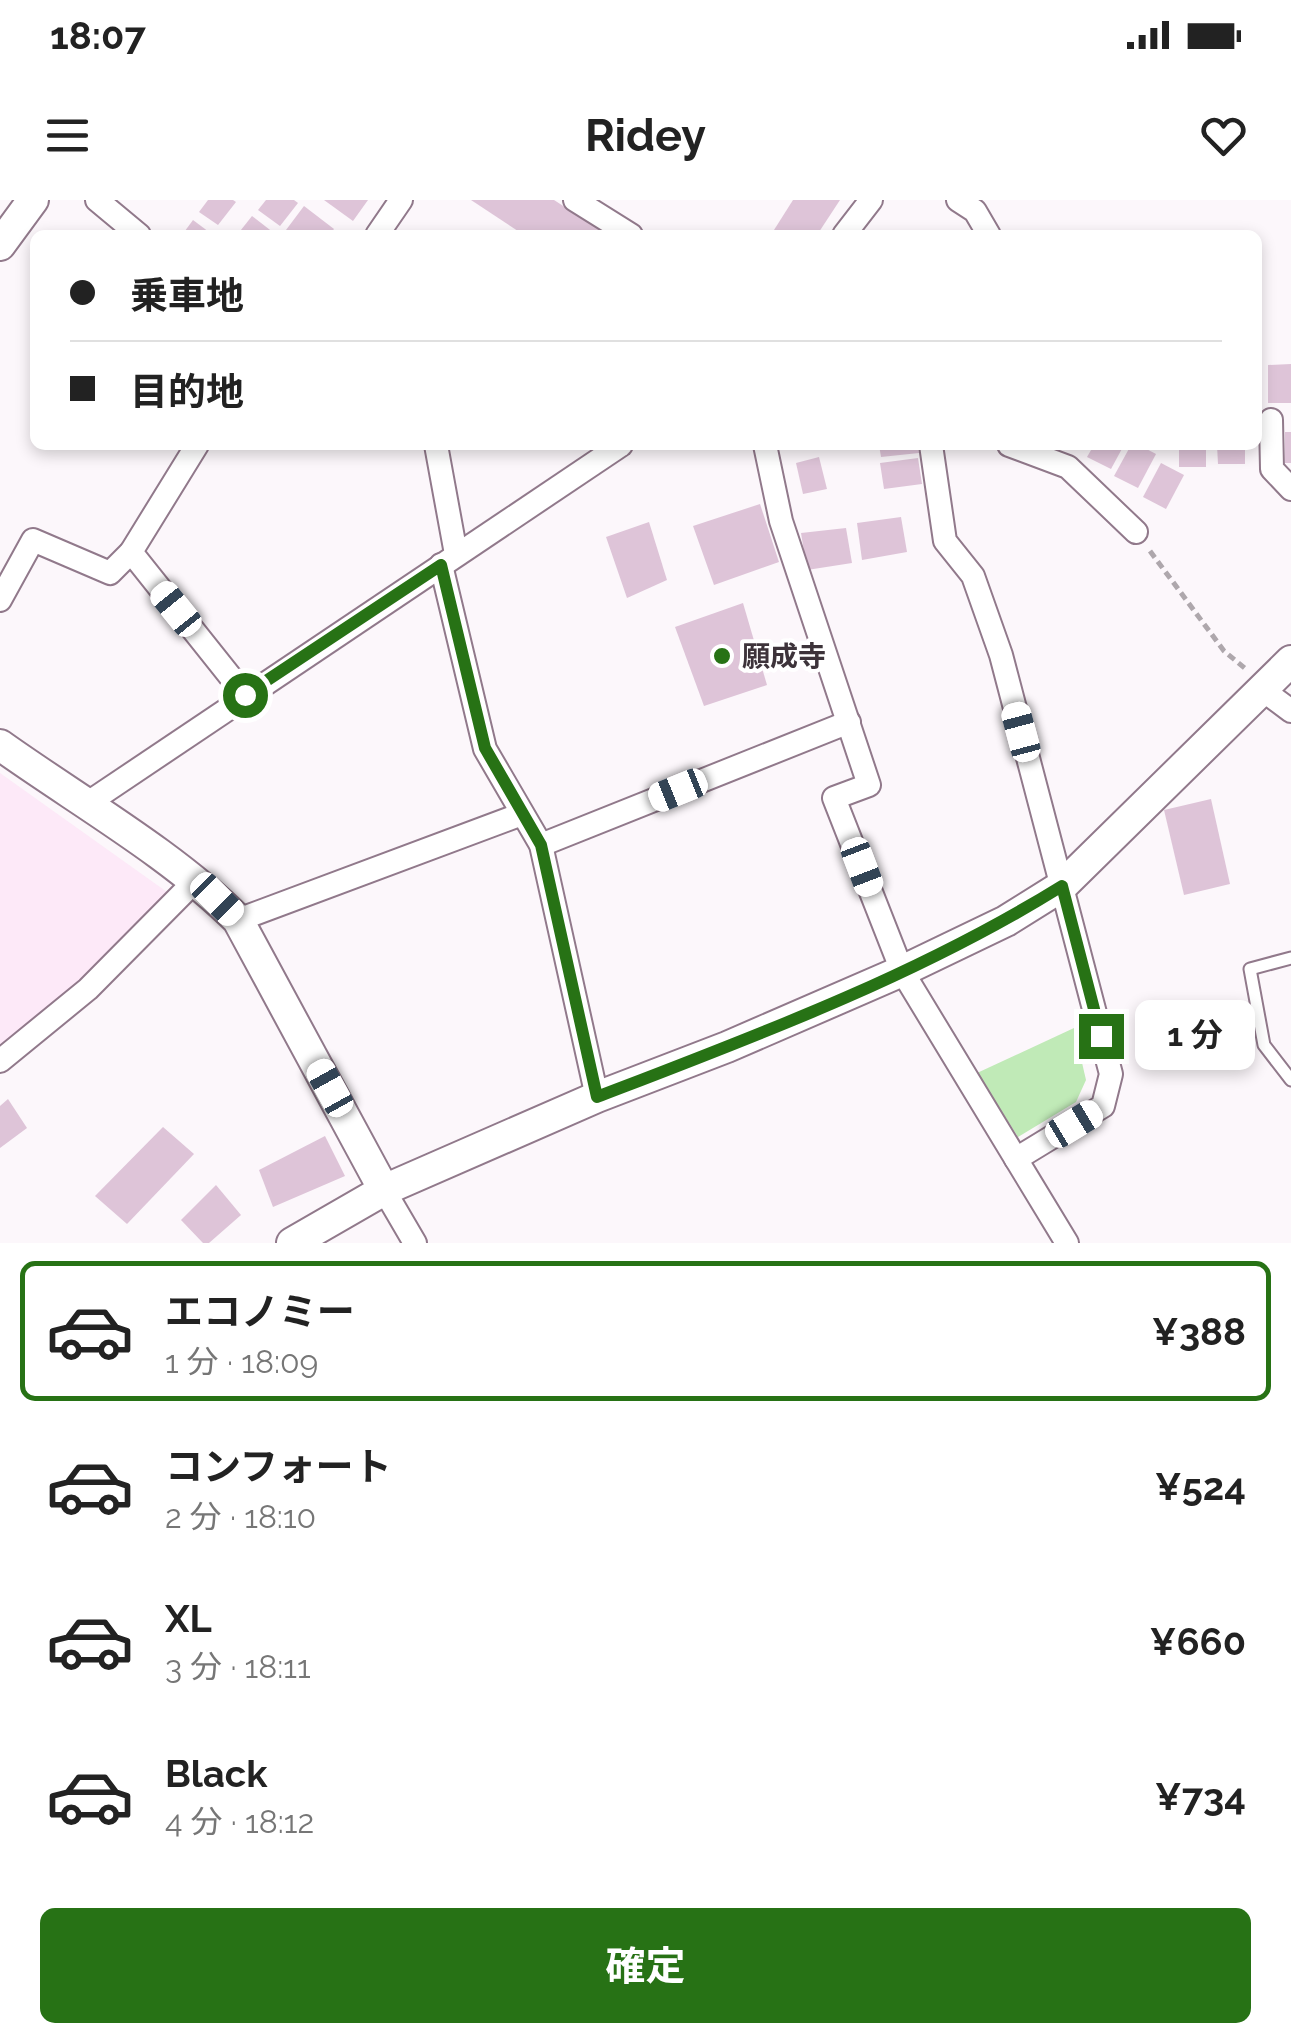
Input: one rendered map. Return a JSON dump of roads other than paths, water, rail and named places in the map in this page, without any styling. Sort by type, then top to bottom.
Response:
[{"type":"street","points":[[0,245],[33,200]]},
{"type":"street","points":[[97,200],[133,230]]},
{"type":"street","points":[[381,230],[402,200]]},
{"type":"street","points":[[575,200],[623,230]]},
{"type":"street","points":[[848,230],[870,200]]},
{"type":"street","points":[[958,200],[975,212],[987,230]]},
{"type":"street","points":[[1273,420],[1272,469],[1291,489]]},
{"type":"street","points":[[0,600],[33,540],[110,573],[131,552],[194,450]]},
{"type":"street","points":[[437,450],[448,559],[485,748],[541,845],[597,1097]]},
{"type":"street","points":[[85,806],[613,450]]},
{"type":"street","points":[[766,450],[782,521],[869,785],[834,798],[902,971],[1067,1243]]},
{"type":"street","points":[[932,450],[946,541],[973,576],[1001,655],[1111,1074],[1103,1106],[1016,1159]]},
{"type":"street","points":[[1021,450],[1068,468],[1136,532]]},
{"type":"street","points":[[131,552],[245,695]]},
{"type":"street","points":[[292,1243],[384,1190],[958,947],[1062,886],[1291,661]]},
{"type":"street","points":[[1260,688],[1291,710]]},
{"type":"street","points":[[541,845],[849,722]]},
{"type":"street","points":[[0,745],[194,882],[238,920],[415,1243]]},
{"type":"street","points":[[238,920],[522,814]]},
{"type":"street","points":[[0,1060],[88,990],[194,882]]},
{"type":"lane","points":[[1291,958],[1250,969],[1264,1044],[1291,1080]]},
{"type":"place","name":"願成寺","points":[[722,656]]}]
